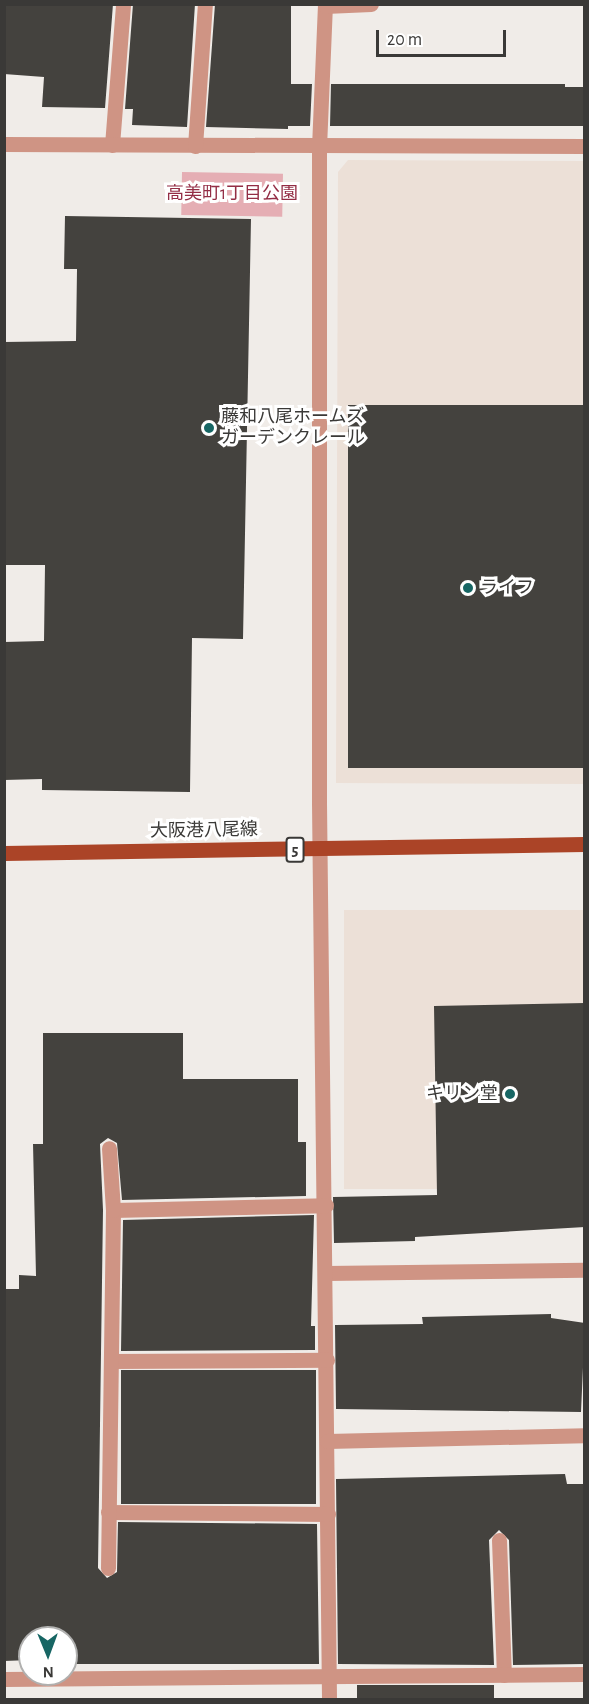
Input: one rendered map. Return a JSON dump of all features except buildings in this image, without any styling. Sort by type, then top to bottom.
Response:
[{"type":"main road","name":"大阪港八尾線","points":[[4,853],[320,850],[585,844]]},
{"type":"street","points":[[112,145],[123,4]]},
{"type":"street","points":[[195,146],[205,4]]},
{"type":"street","points":[[329,1700],[326,1205],[320,850],[319,148],[325,5],[371,4]]},
{"type":"street","points":[[4,144],[319,148],[585,146]]},
{"type":"street","points":[[108,1568],[113,1210],[109,1148]]},
{"type":"street","points":[[113,1210],[326,1205]]},
{"type":"street","points":[[326,1273],[585,1270]]},
{"type":"street","points":[[111,1361],[327,1360]]},
{"type":"street","points":[[327,1442],[585,1435]]},
{"type":"street","points":[[108,1512],[328,1514]]},
{"type":"street","points":[[499,1540],[504,1675]]},
{"type":"street","points":[[4,1679],[329,1673],[585,1674]]},
{"type":"shaded area","points":[[348,160],[584,161],[584,784],[336,783],[338,172]]},
{"type":"shaded area","points":[[344,910],[584,910],[584,1189],[344,1189]]},
{"type":"green space","name":"高美町1丁目公園","points":[[182,172],[283,174],[282,217],[181,215]]},
{"type":"place","name":"藤和八尾ホームズ ガーデンクレール","points":[[209,428]]},
{"type":"place","name":"ライフ","points":[[468,588]]},
{"type":"place","name":"キリン堂","points":[[510,1094]]}]
